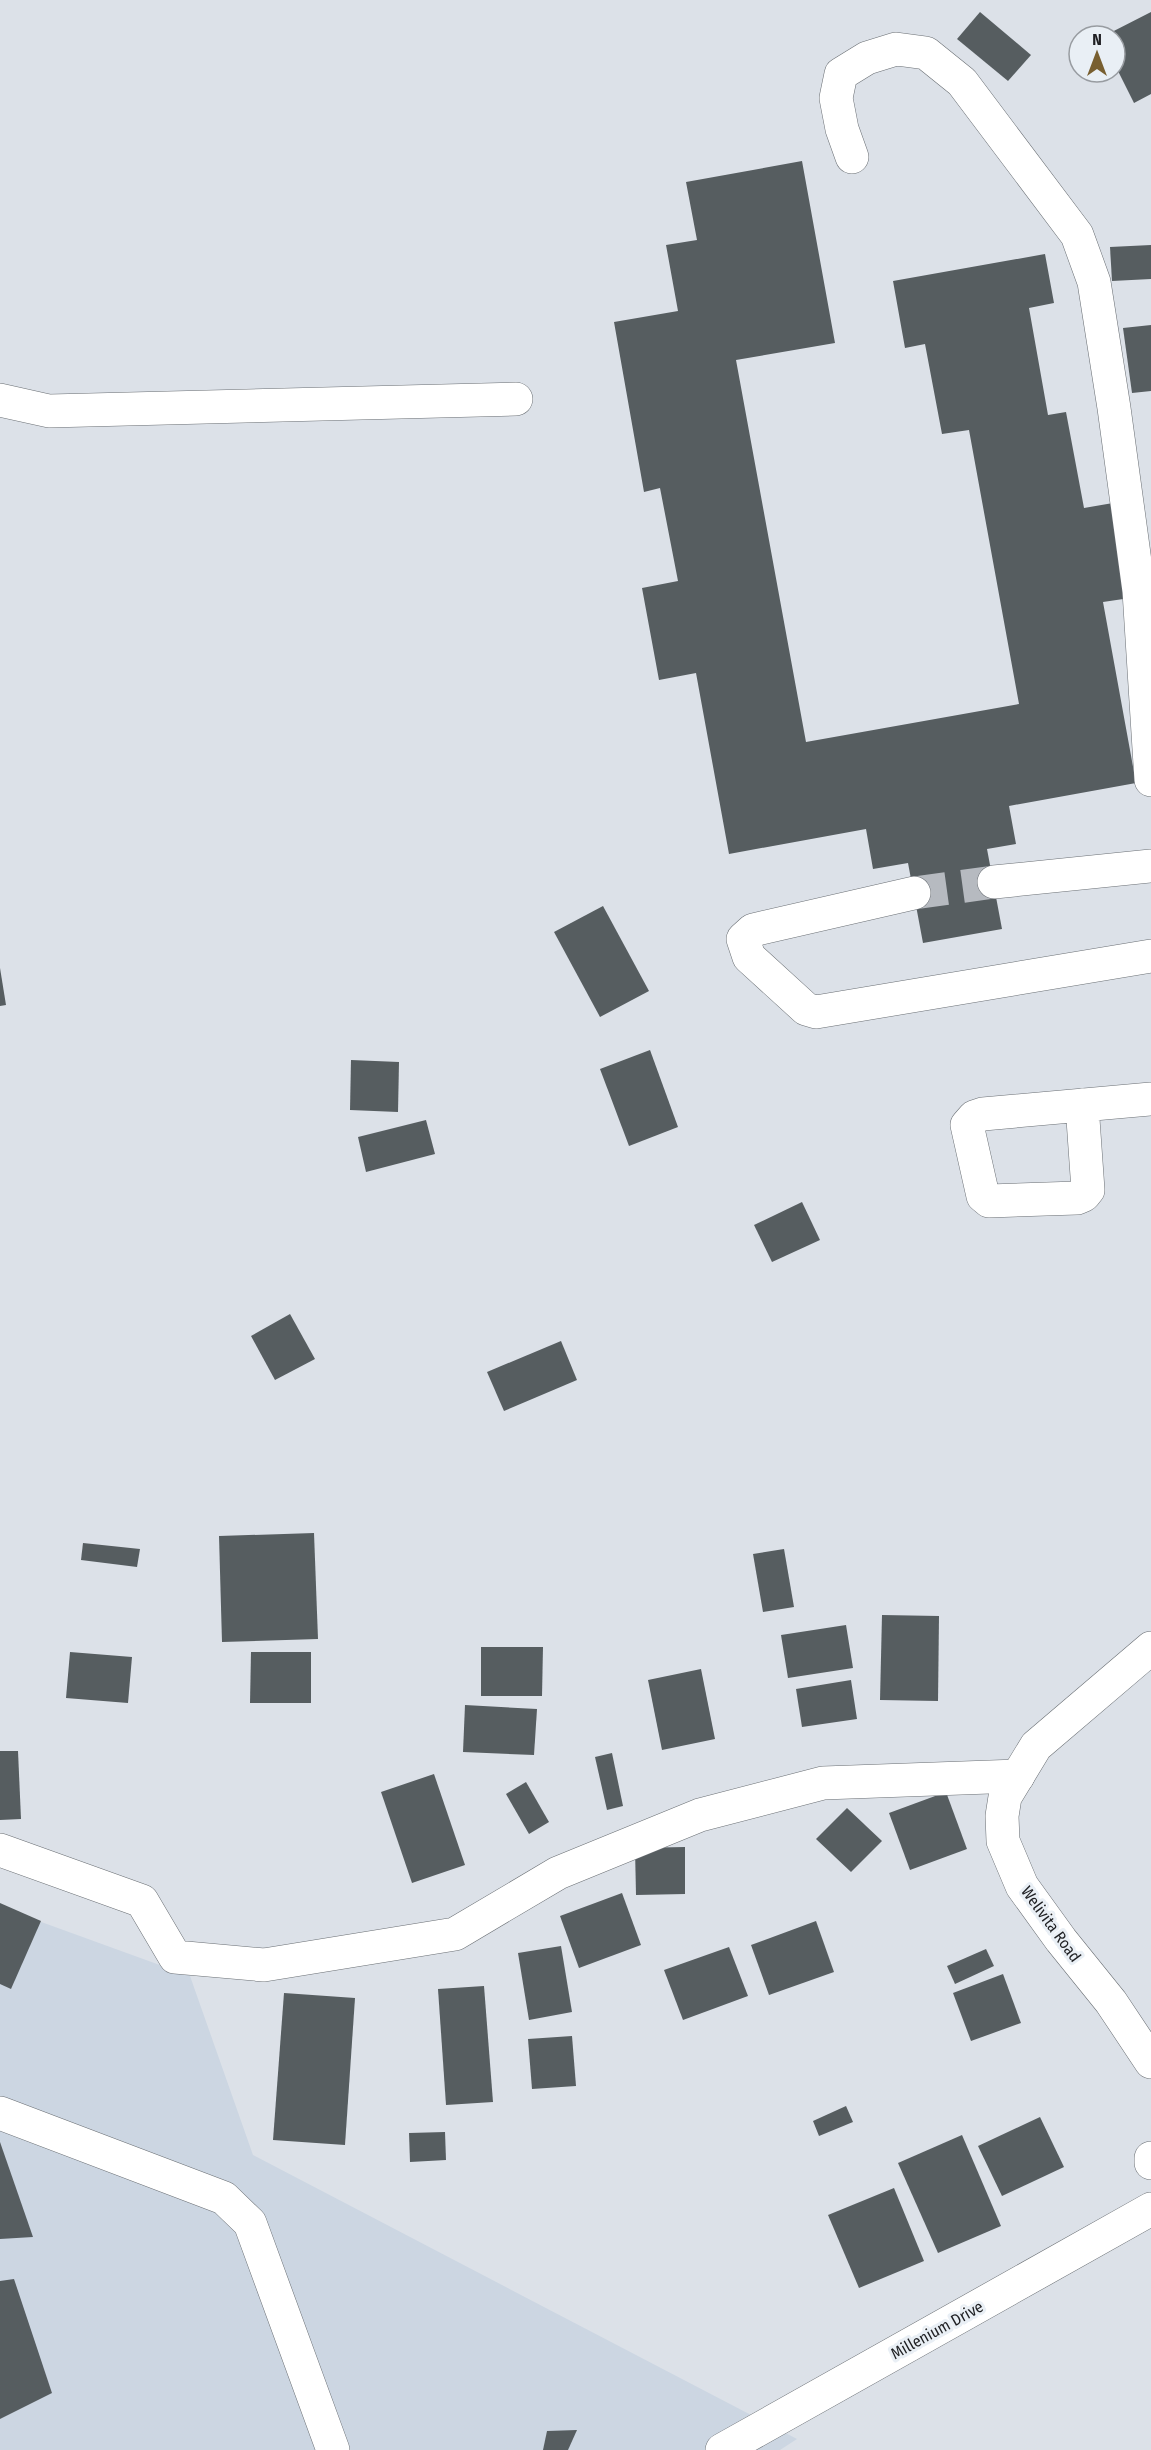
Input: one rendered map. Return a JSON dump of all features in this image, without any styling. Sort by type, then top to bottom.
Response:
[{"type":"street","points":[[852,157],[842,129],[836,98],[841,74],[867,58],[896,50],[926,53],[962,82],[1077,235],[1094,282],[1139,591],[1151,780]]},
{"type":"street","points":[[0,400],[49,411],[516,399]]},
{"type":"street","points":[[993,882],[1151,866]]},
{"type":"street","points":[[914,893],[753,930],[743,939],[749,957],[806,1009],[816,1012],[1151,956]]},
{"type":"street","points":[[1082,1105],[1151,1099]]},
{"type":"street","name":"Welivita Road","points":[[1151,1648],[1036,1746],[1005,1797],[1002,1816],[1003,1841],[1022,1886],[1061,1940],[1111,2002],[1151,2062]]},
{"type":"street","points":[[0,1850],[142,1901],[175,1958],[264,1965],[455,1934],[558,1873],[689,1819],[824,1784],[1018,1776]]},
{"type":"street","points":[[0,2113],[224,2198],[250,2223],[333,2450]]},
{"type":"street","points":[[1151,2158],[1151,2163]]},
{"type":"street","name":"Millenium Drive","points":[[722,2450],[1151,2209]]},
{"type":"shaded area","points":[[0,1907],[190,1976],[253,2155],[797,2439],[780,2450],[0,2450]]},
{"type":"building","points":[[980,12],[1031,55],[1008,81],[957,39]]},
{"type":"building","points":[[1151,12],[1151,94],[1134,103],[1124,84],[1127,84],[1127,24]]},
{"type":"building","points":[[802,161],[835,343],[736,360],[806,742],[1019,704],[969,430],[942,434],[925,344],[905,348],[893,281],[1045,254],[1054,303],[1029,308],[1048,415],[1066,412],[1084,508],[1113,503],[1130,598],[1103,602],[1136,783],[1009,806],[1016,844],[987,849],[1002,929],[923,943],[908,863],[873,869],[866,829],[729,854],[696,673],[659,680],[642,588],[678,581],[660,488],[644,492],[614,322],[678,311],[666,245],[697,240],[686,182]]},
{"type":"building","points":[[1151,245],[1151,279],[1112,281],[1110,247]]},
{"type":"building","points":[[1151,325],[1151,391],[1132,393],[1123,328]]},
{"type":"building","points":[[603,906],[649,991],[600,1017],[554,932]]},
{"type":"building","points":[[0,968],[6,1005],[0,1006]]},
{"type":"building","points":[[650,1050],[678,1127],[629,1146],[600,1069]]},
{"type":"building","points":[[351,1060],[399,1062],[398,1112],[350,1110]]},
{"type":"building","points":[[426,1120],[435,1154],[366,1172],[358,1137]]},
{"type":"building","points":[[802,1202],[820,1240],[772,1262],[754,1225]]},
{"type":"building","points":[[290,1314],[315,1359],[275,1380],[251,1336]]},
{"type":"building","points":[[561,1341],[577,1380],[504,1411],[487,1372]]},
{"type":"building","points":[[314,1533],[318,1639],[222,1642],[219,1536]]},
{"type":"building","points":[[83,1543],[140,1549],[137,1567],[81,1560]]},
{"type":"building","points":[[784,1549],[794,1607],[763,1612],[753,1554]]},
{"type":"building","points":[[882,1615],[939,1616],[938,1701],[880,1700]]},
{"type":"building","points":[[846,1625],[853,1668],[788,1678],[781,1635]]},
{"type":"building","points":[[481,1647],[543,1647],[542,1696],[481,1696]]},
{"type":"building","points":[[70,1652],[132,1657],[128,1703],[66,1698]]},
{"type":"building","points":[[251,1652],[311,1652],[311,1703],[250,1703]]},
{"type":"building","points":[[701,1669],[715,1739],[662,1750],[648,1680]]},
{"type":"building","points":[[851,1680],[857,1719],[802,1727],[796,1689]]},
{"type":"building","points":[[465,1705],[537,1709],[534,1755],[463,1752]]},
{"type":"building","points":[[0,1751],[18,1751],[21,1819],[0,1820]]},
{"type":"building","points":[[612,1753],[623,1806],[607,1810],[595,1757]]},
{"type":"building","points":[[434,1774],[465,1865],[412,1883],[381,1792]]},
{"type":"building","points":[[526,1782],[549,1822],[529,1834],[506,1794]]},
{"type":"building","points":[[946,1792],[967,1849],[910,1870],[889,1813]]},
{"type":"building","points":[[847,1808],[882,1841],[851,1872],[816,1839]]},
{"type":"building","points":[[685,1847],[685,1894],[636,1895],[635,1848]]},
{"type":"building","points":[[622,1893],[641,1945],[579,1968],[560,1916]]},
{"type":"building","points":[[0,1903],[41,1921],[11,1989],[0,1984]]},
{"type":"building","points":[[816,1921],[834,1972],[769,1995],[751,1945]]},
{"type":"building","points":[[561,1946],[572,2012],[529,2020],[518,1953]]},
{"type":"building","points":[[729,1947],[748,1996],[683,2020],[664,1970]]},
{"type":"building","points":[[986,1949],[994,1966],[955,1984],[947,1966]]},
{"type":"building","points":[[1003,1974],[1021,2023],[971,2041],[953,1993]]},
{"type":"building","points":[[484,1986],[493,2102],[446,2105],[438,1989]]},
{"type":"building","points":[[284,1993],[355,1998],[345,2145],[273,2140]]},
{"type":"building","points":[[572,2036],[576,2086],[532,2089],[528,2039]]},
{"type":"building","points":[[846,2106],[853,2122],[819,2136],[813,2121]]},
{"type":"building","points":[[1040,2117],[1064,2167],[1002,2196],[978,2146]]},
{"type":"building","points":[[445,2132],[446,2160],[410,2162],[409,2133]]},
{"type":"building","points":[[962,2135],[1001,2226],[938,2253],[898,2163]]},
{"type":"building","points":[[0,2142],[33,2237],[0,2239]]},
{"type":"building","points":[[894,2188],[924,2261],[859,2288],[828,2215]]},
{"type":"building","points":[[14,2279],[52,2393],[0,2419],[0,2281]]},
{"type":"building","points":[[577,2430],[568,2450],[543,2450],[547,2431]]},
{"type":"tunnel","points":[[914,893],[994,882]]}]
